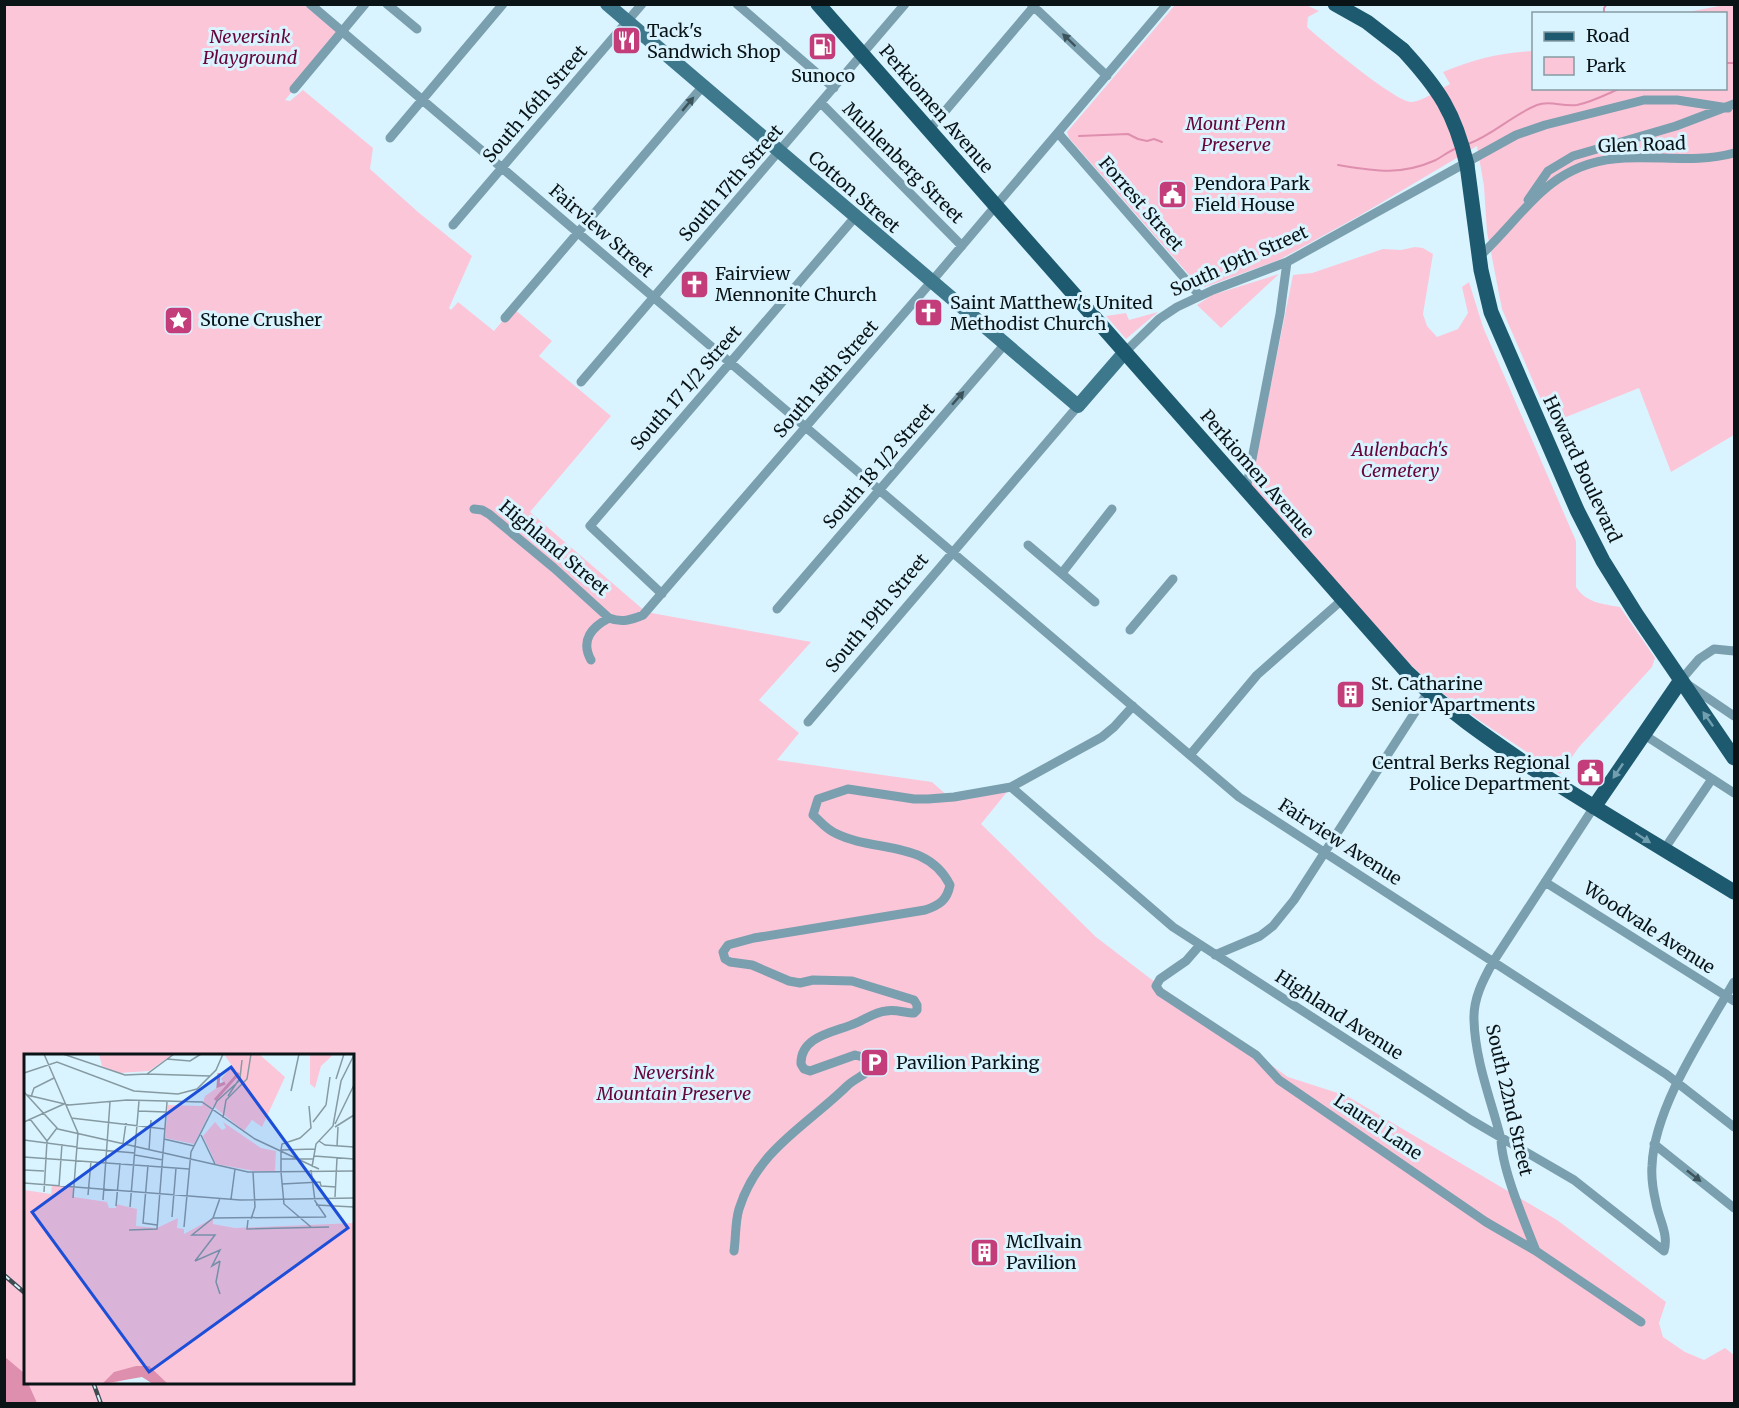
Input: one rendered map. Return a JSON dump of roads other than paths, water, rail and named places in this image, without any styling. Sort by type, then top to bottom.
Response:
[{"type":"main road","name":"Perkiomen Avenue","points":[[818,4],[1388,652],[1428,692],[1504,748],[1593,807],[1734,892]]},
{"type":"main road","name":"Howard Boulevard","points":[[1335,4],[1367,22],[1403,50],[1438,91],[1448,107],[1462,141],[1479,257],[1495,322],[1588,533],[1631,606],[1734,758]]},
{"type":"main road","points":[[1593,807],[1681,680]]},
{"type":"street","name":"Fairview Street","points":[[310,4],[952,553]]},
{"type":"street","points":[[294,89],[366,4]]},
{"type":"street","points":[[387,4],[417,29]]},
{"type":"street","points":[[390,138],[503,4]]},
{"type":"street","name":"Cotton Street","points":[[607,4],[1078,406]]},
{"type":"street","name":"South 16th Street","points":[[453,225],[642,4]]},
{"type":"street","name":"Muhlenberg Street","points":[[737,4],[834,88]]},
{"type":"street","name":"South 17th Street","points":[[581,382],[905,4]]},
{"type":"street","name":"South 18th Street","points":[[613,619],[630,620],[643,615],[662,594],[1167,4]]},
{"type":"street","points":[[929,130],[1034,5],[1107,76]]},
{"type":"street","points":[[505,318],[703,86]]},
{"type":"street","name":"South 19th Street","points":[[808,722],[1124,353],[1159,319],[1200,296],[1287,262],[1516,135],[1545,125],[1644,100],[1677,100],[1731,106]]},
{"type":"street","name":"Muhlenberg Street","points":[[821,103],[962,246]]},
{"type":"street","points":[[1524,208],[1548,171],[1573,156],[1731,106]]},
{"type":"street","name":"Forrest Street","points":[[1058,133],[1200,296]]},
{"type":"street","name":"Glen Road","points":[[1479,257],[1509,228],[1524,208],[1554,180],[1579,167],[1598,160],[1719,158],[1734,153]]},
{"type":"street","name":"South 17 1/2 Street","points":[[590,526],[856,216]]},
{"type":"street","points":[[1246,490],[1280,314],[1287,262]]},
{"type":"street","name":"South 18 1/2 Street","points":[[777,609],[1005,344]]},
{"type":"street","points":[[1062,573],[1112,509]]},
{"type":"street","name":"Highland Street","points":[[474,510],[482,510],[489,514],[613,619],[596,626],[588,638],[586,651],[591,660]]},
{"type":"street","name":"Highland Street","points":[[590,526],[662,594]]},
{"type":"street","points":[[1028,545],[1095,602]]},
{"type":"street","name":"Fairview Avenue","points":[[952,553],[1239,796],[1678,1083],[1734,1127]]},
{"type":"street","points":[[1130,630],[1173,579]]},
{"type":"street","points":[[1190,755],[1257,675],[1342,600]]},
{"type":"street","points":[[1734,651],[1714,649],[1699,659],[1681,680],[1734,716]]},
{"type":"street","points":[[1215,955],[1251,940],[1273,926],[1294,900],[1428,692]]},
{"type":"street","points":[[734,1251],[739,1210],[747,1190],[766,1158],[794,1131],[856,1078],[869,1070],[872,1065],[867,1058],[855,1055],[810,1071],[804,1069],[801,1064],[802,1054],[808,1046],[825,1033],[841,1030],[888,1010],[914,1013],[917,1005],[914,1000],[905,996],[852,981],[800,982],[780,979],[752,965],[730,962],[725,958],[723,952],[728,945],[754,938],[925,910],[943,903],[951,885],[939,867],[922,856],[830,831],[813,815],[818,799],[848,789],[928,799],[1011,787],[1102,737],[1132,706]]},
{"type":"street","points":[[1643,734],[1734,793]]},
{"type":"street","points":[[1663,851],[1712,779]]},
{"type":"street","name":"Highland Avenue","points":[[1011,787],[1164,920],[1501,1139],[1574,1180],[1664,1251],[1667,1240],[1656,1204],[1652,1180],[1654,1144]]},
{"type":"street","name":"South 22nd Street","points":[[1536,1251],[1520,1212],[1501,1151],[1501,1139],[1480,1062],[1473,1019],[1478,994],[1492,962],[1593,807]]},
{"type":"street","name":"Woodvale Avenue","points":[[1545,882],[1730,999]]},
{"type":"street","name":"Laurel Lane","points":[[1200,945],[1186,961],[1160,979],[1155,986],[1160,992],[1256,1056],[1278,1080],[1486,1222],[1536,1251],[1641,1322]]},
{"type":"street","points":[[1734,982],[1730,999],[1678,1083],[1662,1117],[1654,1144],[1734,1208]]},
{"type":"waterway","points":[[1604,12],[1607,4]]},
{"type":"waterway","points":[[1727,63],[1734,63]]},
{"type":"waterway","points":[[1468,144],[1486,136],[1537,105],[1547,103],[1577,105],[1616,90]]},
{"type":"waterway","points":[[1079,136],[1128,134],[1138,139],[1147,141],[1154,139],[1162,142]]},
{"type":"waterway","points":[[1338,165],[1387,171],[1399,170],[1423,165],[1457,148]]},
{"type":"railway","points":[[4,1275],[24,1292]]},
{"type":"railway","points":[[94,1384],[101,1404]]},
{"type":"place","name":"Tack's Sandwich Shop","points":[[626,41]]},
{"type":"place","name":"Sunoco","points":[[823,47]]},
{"type":"place","name":"Pendora Park Field House","points":[[1173,194]]},
{"type":"place","name":"Fairview Mennonite Church","points":[[694,284]]},
{"type":"place","name":"Saint Matthew's United Methodist Church","points":[[929,313]]},
{"type":"place","name":"Stone Crusher","points":[[179,320]]},
{"type":"place","name":"St. Catharine Senior Apartments","points":[[1350,694]]},
{"type":"place","name":"Central Berks Regional Police Department","points":[[1591,773]]},
{"type":"place","name":"Pavilion Parking","points":[[875,1063]]},
{"type":"place","name":"McIlvain Pavilion","points":[[985,1252]]},
{"type":"park label","name":"Neversink Playground","points":[[250,47]]},
{"type":"park label","name":"Mount Penn Preserve","points":[[1236,134]]},
{"type":"park label","name":"Aulenbach's Cemetery","points":[[1400,460]]},
{"type":"park label","name":"Neversink Mountain Preserve","points":[[674,1083]]}]
